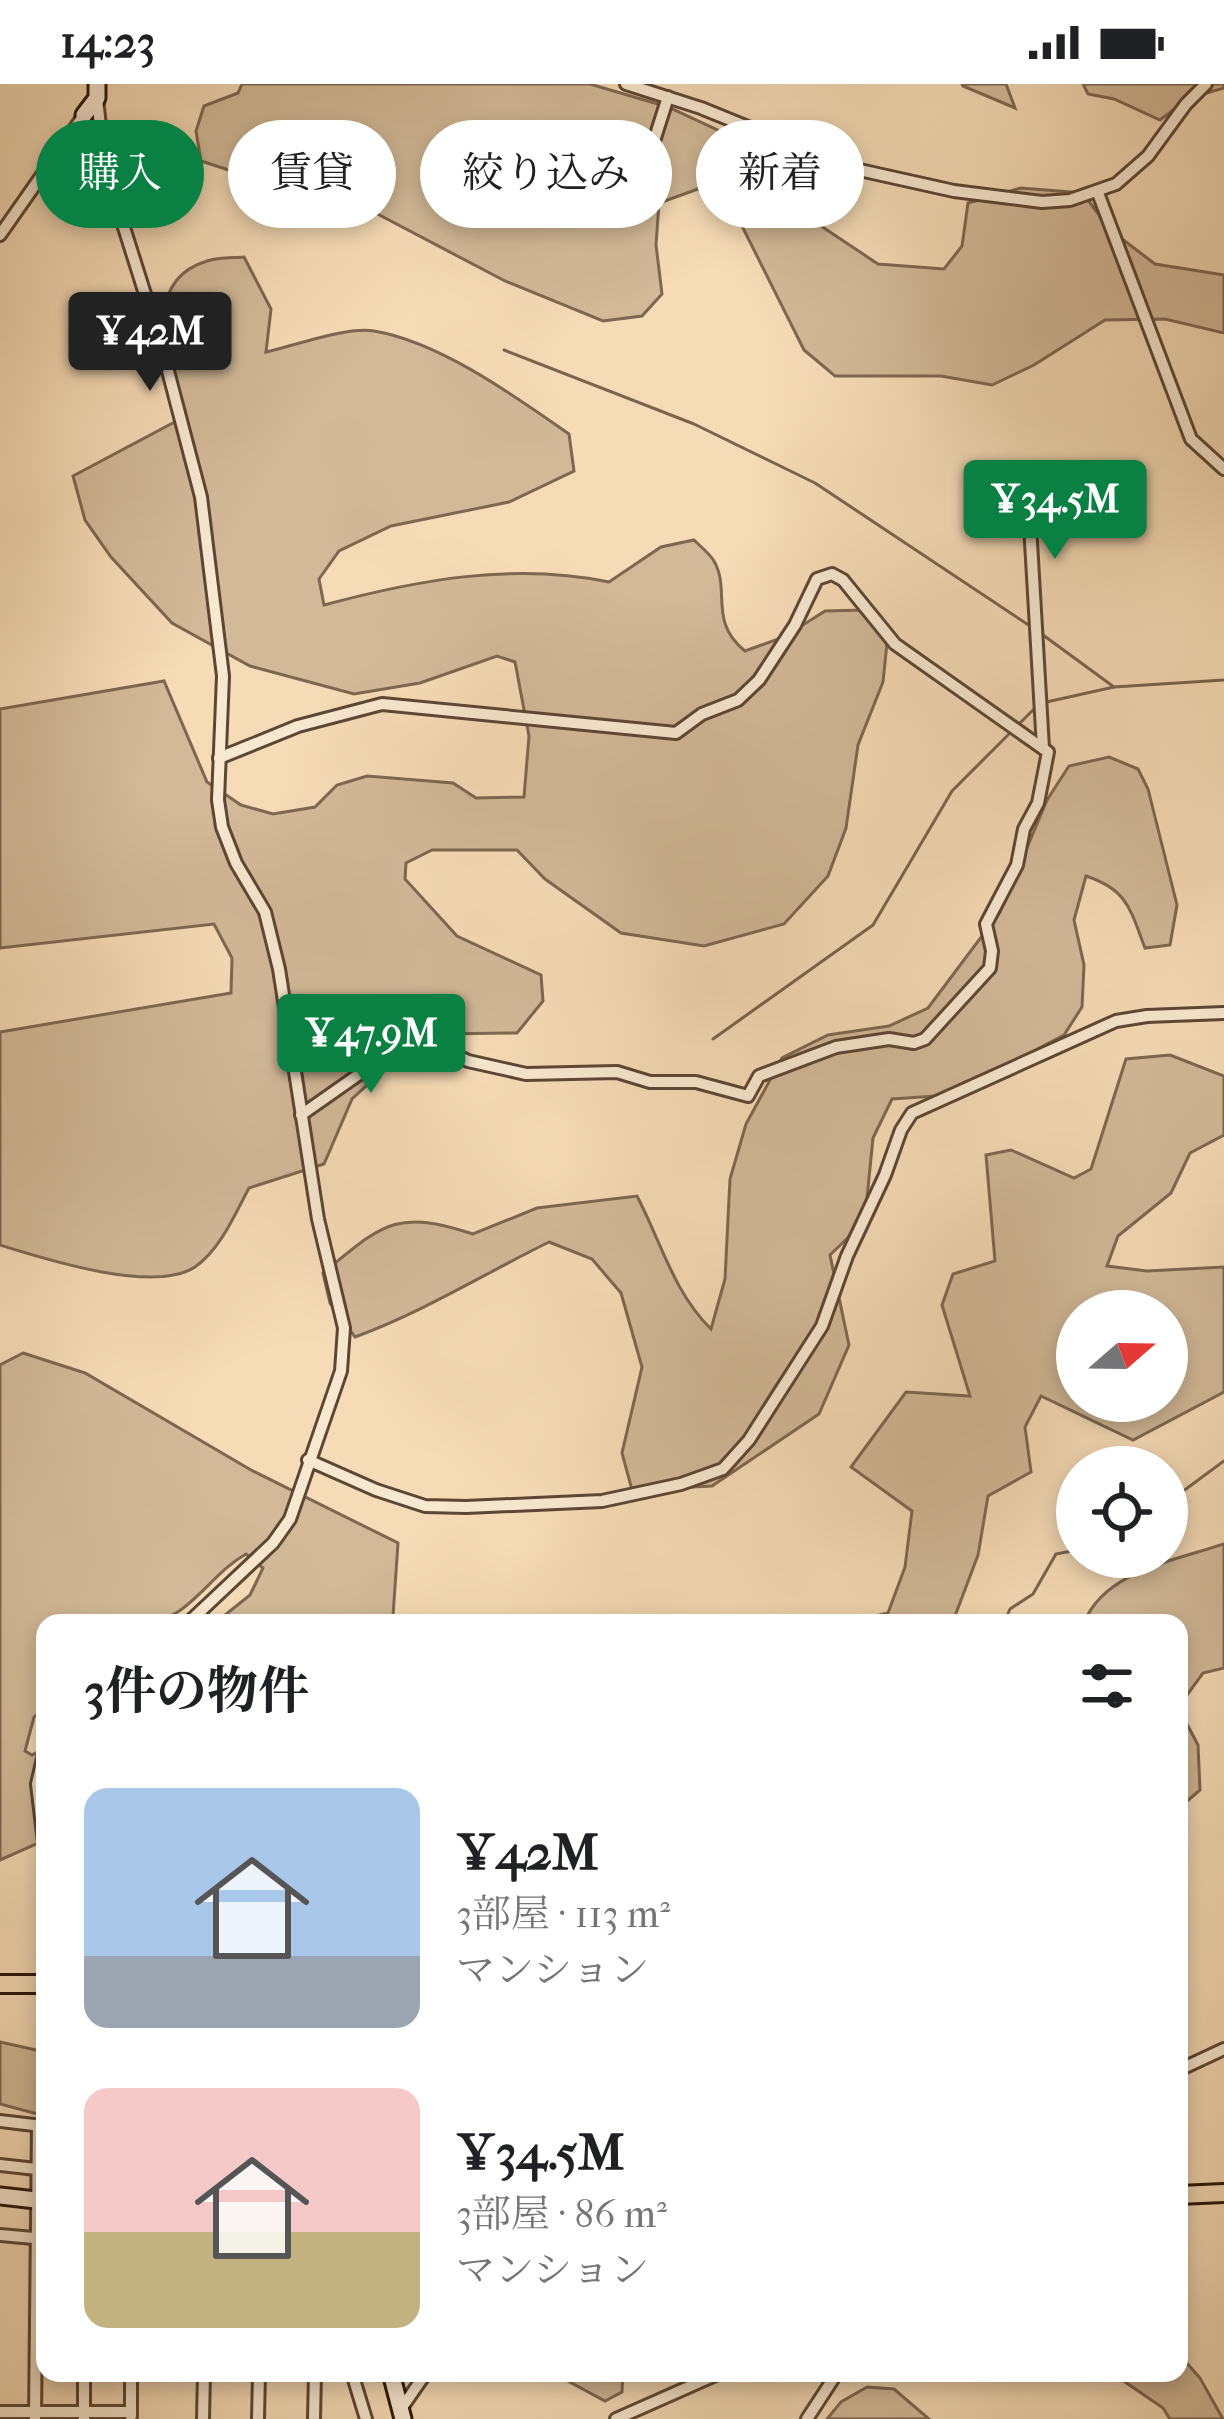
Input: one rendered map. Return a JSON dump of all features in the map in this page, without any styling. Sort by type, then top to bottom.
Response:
[{"type":"main road","points":[[0,1984],[36,1984]]},
{"type":"main road","points":[[1188,2195],[1224,2194]]},
{"type":"street","points":[[626,84],[846,166],[954,191],[1042,202],[1097,193],[1116,184],[1148,156],[1206,84]]},
{"type":"street","points":[[0,236],[97,91]]},
{"type":"street","points":[[97,91],[104,164],[162,348],[201,497],[223,676],[222,827],[265,911],[279,969],[318,1219],[344,1328],[341,1371],[290,1519],[273,1543],[198,1614]]},
{"type":"street","points":[[661,120],[668,97]]},
{"type":"street","points":[[1097,193],[1191,439],[1224,469]]},
{"type":"street","points":[[1033,517],[1043,748]]},
{"type":"street","points":[[219,758],[298,726],[382,704],[676,733],[702,714],[738,700],[759,680],[818,580],[832,574],[843,580],[895,644],[1043,748],[1049,757],[1017,865],[986,925],[990,968],[925,1039],[836,1047],[759,1076],[748,1096],[696,1082],[650,1082],[617,1072],[526,1074],[468,1061],[415,1035],[301,1115]]},
{"type":"street","points":[[308,1460],[425,1506],[466,1507],[602,1502],[723,1469],[742,1450],[822,1326],[847,1256],[912,1113],[1117,1022],[1224,1013]]},
{"type":"street","points":[[1188,2066],[1224,2049]]},
{"type":"street","points":[[0,2118],[36,2123]]},
{"type":"street","points":[[0,2165],[36,2169]]},
{"type":"street","points":[[0,2197],[36,2200]]},
{"type":"street","points":[[0,2235],[36,2238]]},
{"type":"street","points":[[35,2415],[36,2382]]},
{"type":"street","points":[[84,2382],[84,2416]]},
{"type":"street","points":[[0,2412],[131,2416],[131,2382]]},
{"type":"street","points":[[203,2419],[204,2382]]},
{"type":"street","points":[[258,2419],[259,2382]]},
{"type":"street","points":[[314,2419],[315,2382]]},
{"type":"street","points":[[355,2382],[366,2419]]},
{"type":"street","points":[[393,2382],[402,2414]]},
{"type":"street","points":[[402,2414],[421,2382]]},
{"type":"street","points":[[616,2419],[700,2382]]},
{"type":"street","points":[[807,2419],[831,2382]]},
{"type":"shaded area","points":[[242,84],[590,84],[696,120],[696,190],[672,198],[672,120],[420,120],[420,228],[657,228],[662,294],[642,316],[603,321],[505,281],[396,224],[396,120],[228,120],[228,170],[204,162],[204,120],[200,120],[204,106],[238,93]]},
{"type":"shaded area","points":[[1006,84],[1015,108],[963,86]]},
{"type":"shaded area","points":[[1083,84],[1224,84],[1224,88],[1189,98],[1160,120],[1114,99],[1088,94]]},
{"type":"shaded area","points":[[1021,188],[1083,193],[1109,229],[1155,264],[1224,275],[1224,333],[1165,319],[1105,320],[1034,365],[992,385],[941,376],[835,376],[804,350],[743,228],[824,228],[878,264],[944,269],[962,246],[968,203]]},
{"type":"shaded area","points":[[244,257],[271,309],[266,352],[350,331],[399,337],[476,373],[569,434],[574,471],[509,502],[391,526],[339,551],[319,579],[324,605],[394,588],[502,574],[609,582],[661,547],[694,540],[714,561],[723,617],[745,651],[784,637],[825,611],[866,610],[887,643],[883,682],[858,745],[846,828],[828,876],[784,924],[704,946],[621,933],[545,879],[517,850],[432,850],[406,863],[405,879],[457,936],[541,975],[543,1001],[517,1033],[438,1034],[389,1065],[352,1099],[324,1164],[249,1188],[219,1241],[195,1267],[177,1274],[127,1276],[0,1245],[0,1032],[231,993],[232,958],[214,924],[0,948],[0,709],[164,681],[207,782],[241,805],[273,814],[315,807],[337,785],[367,776],[453,783],[476,798],[524,797],[529,736],[515,662],[497,656],[420,683],[354,694],[250,666],[172,623],[111,557],[85,520],[73,476],[184,417],[164,328],[171,288],[185,272],[207,261]]},
{"type":"shaded area","points":[[1109,757],[1138,769],[1148,789],[1177,905],[1170,945],[1145,948],[1119,895],[1086,876],[1074,920],[1084,965],[1082,1007],[1064,1035],[951,1095],[892,1099],[873,1138],[866,1208],[857,1229],[830,1255],[849,1345],[819,1414],[712,1486],[632,1490],[622,1453],[642,1367],[621,1293],[592,1259],[549,1242],[355,1337],[330,1303],[323,1273],[360,1243],[391,1226],[425,1222],[473,1234],[537,1208],[637,1196],[678,1283],[711,1329],[725,1279],[730,1179],[746,1124],[782,1058],[828,1035],[889,1026],[928,1008],[1000,912],[1047,800],[1069,766]]},
{"type":"shaded area","points":[[1170,1055],[1224,1076],[1224,1135],[1190,1153],[1171,1193],[1118,1236],[1107,1266],[1147,1271],[1224,1267],[1224,1392],[1188,1411],[1188,1290],[1056,1290],[1056,1403],[1041,1396],[1025,1427],[1031,1472],[988,1496],[978,1555],[956,1614],[884,1614],[905,1567],[912,1511],[851,1467],[906,1392],[970,1396],[942,1305],[953,1274],[995,1261],[986,1155],[1011,1150],[1074,1178],[1091,1169],[1126,1059]]},
{"type":"shaded area","points":[[23,1353],[85,1373],[251,1470],[398,1543],[393,1614],[226,1614],[250,1595],[263,1568],[246,1554],[173,1614],[36,1614],[36,1715],[25,1751],[36,1753],[36,1844],[0,1860],[0,1365]]},
{"type":"shaded area","points":[[1095,1422],[1167,1422],[1133,1440]]},
{"type":"shaded area","points":[[1224,1544],[1224,1668],[1203,1673],[1188,1694],[1188,1614],[1089,1614],[1125,1579],[1188,1578],[1188,1555]]},
{"type":"shaded area","points":[[1188,1726],[1198,1745],[1200,1790],[1188,1800]]},
{"type":"shaded area","points":[[0,2042],[36,2050],[36,2114],[0,2104]]},
{"type":"shaded area","points":[[1188,2364],[1223,2419],[1170,2419],[1163,2408],[1125,2382],[1188,2382]]},
{"type":"shaded area","points":[[570,2382],[623,2382],[622,2392],[605,2401]]},
{"type":"shaded area","points":[[867,2387],[894,2389],[929,2419],[827,2419],[841,2402]]},
{"type":"waterway","points":[[504,350],[694,424],[815,483],[1030,626]]},
{"type":"waterway","points":[[1043,635],[1114,687]]},
{"type":"waterway","points":[[1042,703],[1114,687],[1224,680]]},
{"type":"waterway","points":[[713,1039],[873,925],[952,791],[1035,708]]},
{"type":"waterway","points":[[1188,1488],[1224,1461]]},
{"type":"waterway","points":[[1008,1614],[1033,1594],[1056,1554]]}]
